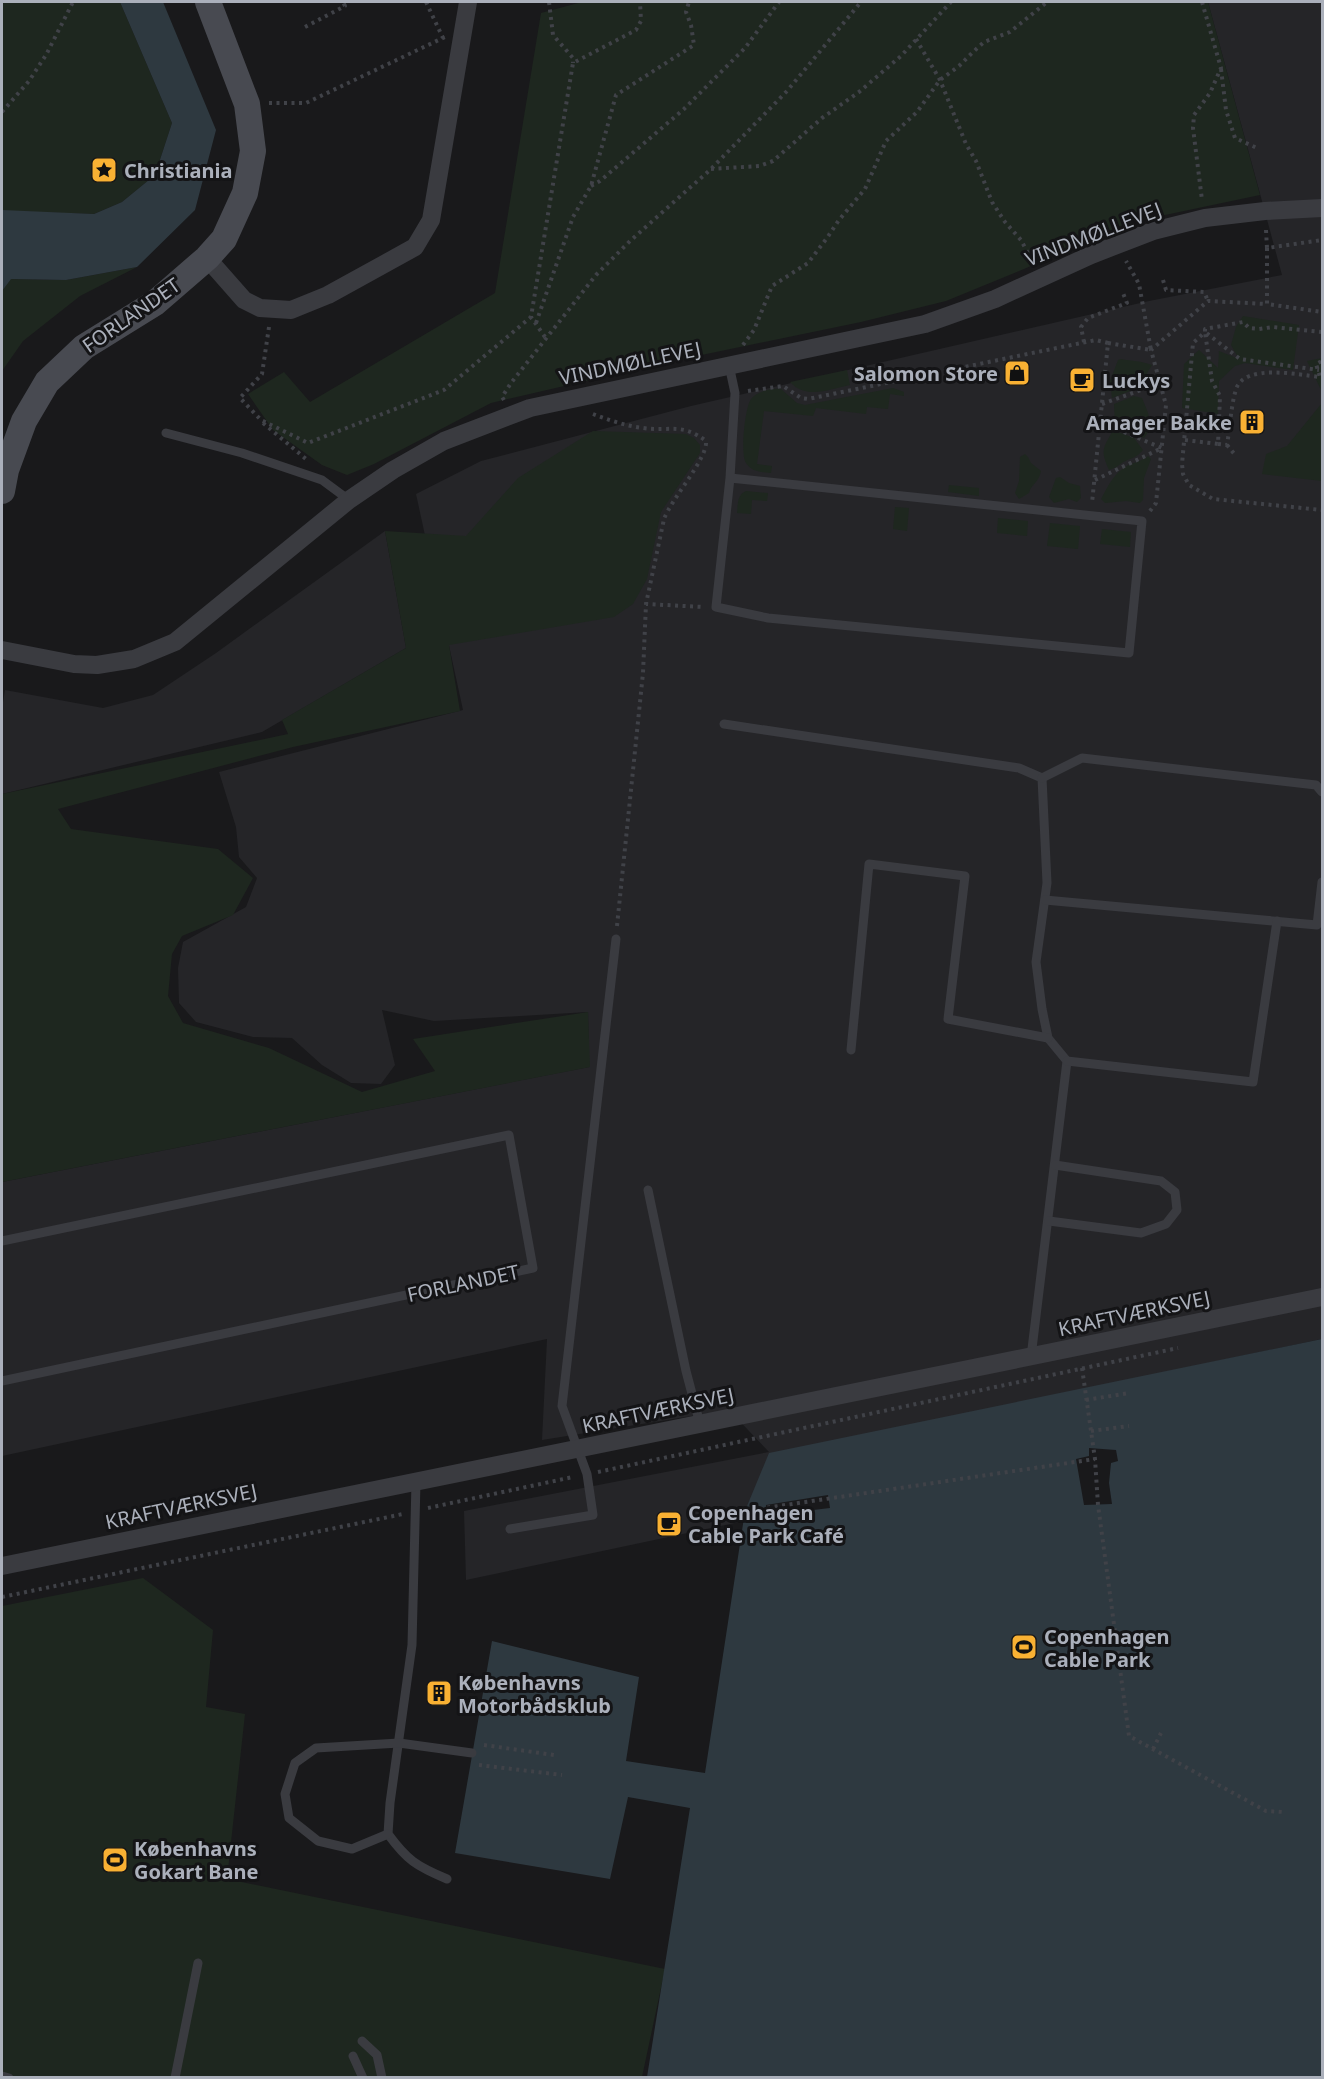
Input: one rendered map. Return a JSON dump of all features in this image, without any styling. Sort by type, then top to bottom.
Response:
[{"type":"street","name":"FORLANDET","points":[[2,490],[6,470],[24,421],[47,381],[84,347],[155,303],[207,258],[224,239],[245,193],[253,151],[247,104],[208,2]]},
{"type":"street","points":[[207,258],[244,300],[260,308],[291,310],[328,295],[415,247],[431,220],[468,2]]},
{"type":"street","name":"VINDMØLLEVEJ","points":[[2,650],[74,664],[97,665],[134,659],[175,642],[349,500],[393,470],[444,441],[530,408],[925,324],[995,299],[1041,278],[1121,256],[1153,231],[1205,219],[1265,211],[1323,208]]},
{"type":"street","name":"KRAFTVÆRKSVEJ","points":[[2,1566],[1323,1297]]},
{"type":"lane","points":[[729,365],[735,393],[716,607],[768,618],[1129,653],[1142,521],[729,478]]},
{"type":"lane","points":[[166,433],[242,453],[322,480],[349,500]]},
{"type":"lane","points":[[724,724],[1019,768],[1042,778]]},
{"type":"lane","points":[[1042,778],[1082,758],[1316,785],[1323,792]]},
{"type":"lane","points":[[1042,778],[1047,883],[1036,962],[1048,1038],[1067,1061],[1253,1082],[1277,921]]},
{"type":"lane","points":[[851,1050],[868,864],[965,876],[948,1019],[1048,1038]]},
{"type":"lane","points":[[1045,900],[1317,925],[1323,882]]},
{"type":"lane","points":[[510,1529],[593,1515],[587,1474],[562,1406],[616,939]]},
{"type":"lane","points":[[1031,1357],[1067,1061]]},
{"type":"lane","name":"FORLANDET","points":[[2,1241],[509,1136],[533,1268],[2,1382]]},
{"type":"lane","points":[[1048,1221],[1141,1233],[1166,1224],[1177,1210],[1175,1192],[1161,1181],[1055,1165]]},
{"type":"lane","points":[[648,1190],[686,1371],[700,1424]]},
{"type":"lane","points":[[416,1482],[412,1645],[390,1803],[388,1834],[405,1857],[429,1872],[447,1879]]},
{"type":"lane","points":[[388,1834],[352,1849],[318,1841],[290,1818],[285,1794],[295,1762],[316,1748],[399,1743],[473,1748]]},
{"type":"lane","points":[[176,2078],[198,1963]]},
{"type":"lane","points":[[362,2041],[377,2055],[382,2078]]},
{"type":"lane","points":[[354,2056],[363,2078]]},
{"type":"lane","points":[[2,2076],[9,2078]]},
{"type":"path","points":[[2,112],[29,81],[46,55],[74,2]]},
{"type":"path","points":[[305,27],[345,6],[343,2]]},
{"type":"path","points":[[426,2],[443,38]]},
{"type":"path","points":[[272,310],[262,374],[240,398],[261,420],[308,442],[444,390],[531,317],[573,63],[573,58],[553,34],[549,2]]},
{"type":"path","points":[[573,63],[636,30],[641,21],[640,2]]},
{"type":"path","points":[[536,323],[573,217],[591,186],[616,95],[694,45],[686,12],[689,2]]},
{"type":"path","points":[[591,186],[684,109],[746,48],[779,2]]},
{"type":"path","points":[[510,415],[502,397],[596,275],[630,241],[711,169],[787,91],[861,2]]},
{"type":"path","points":[[711,169],[759,166],[773,161],[822,118],[859,92],[901,56],[951,2]]},
{"type":"path","points":[[729,365],[754,330],[772,286],[808,262],[865,189],[885,141],[917,112],[940,80],[984,42],[1010,32],[1047,2]]},
{"type":"path","points":[[1202,2],[1221,68],[1226,110],[1236,138],[1257,148]]},
{"type":"path","points":[[247,104],[306,103],[463,28]]},
{"type":"path","points":[[916,39],[940,80],[992,202],[1021,240],[1041,278]]},
{"type":"path","points":[[1205,219],[1193,128],[1194,115],[1210,93],[1221,68]]},
{"type":"path","points":[[1256,230],[1272,228]]},
{"type":"path","points":[[1267,304],[1268,248],[1323,240]]},
{"type":"path","points":[[1121,256],[1134,258]]},
{"type":"path","points":[[1121,256],[1139,284],[1151,350],[1166,405],[1156,503],[1142,521]]},
{"type":"path","points":[[1163,280],[1166,290],[1204,292],[1208,301]]},
{"type":"path","points":[[1084,342],[1081,327],[1088,318],[1127,303],[1123,293]]},
{"type":"path","points":[[735,393],[783,386],[801,398],[808,399],[1096,340],[1151,350],[1208,301],[1267,304],[1323,312]]},
{"type":"path","points":[[531,317],[546,338]]},
{"type":"path","points":[[1323,332],[1273,327],[1249,328],[1244,322],[1205,329],[1205,332],[1193,343],[1183,474],[1189,485],[1213,499],[1323,510]]},
{"type":"path","points":[[1205,332],[1240,359],[1319,370]]},
{"type":"path","points":[[1205,332],[1212,381],[1220,396],[1218,444]]},
{"type":"path","points":[[1091,516],[1108,343]]},
{"type":"path","points":[[1227,445],[1237,387],[1246,378],[1263,372],[1320,377],[1316,364],[1323,361]]},
{"type":"path","points":[[1102,404],[1161,383]]},
{"type":"path","points":[[601,410],[590,412],[617,423],[645,428],[685,429],[706,441],[707,447],[667,513],[646,603],[643,673],[616,939]]},
{"type":"path","points":[[1100,422],[1161,448]]},
{"type":"path","points":[[1185,440],[1227,445],[1236,456]]},
{"type":"path","points":[[1095,480],[1161,448]]},
{"type":"path","points":[[646,603],[716,607]]},
{"type":"path","points":[[2,1597],[1185,1347]]},
{"type":"path","points":[[1082,1368],[1129,1737],[1266,1811],[1284,1812]]},
{"type":"path","points":[[1086,1400],[1129,1393]]},
{"type":"path","points":[[1091,1431],[1129,1426]]},
{"type":"path","points":[[746,1510],[1095,1459]]},
{"type":"path","points":[[1153,1749],[1161,1733]]},
{"type":"path","points":[[473,1748],[554,1755]]},
{"type":"path","points":[[470,1764],[562,1775]]},
{"type":"shaded area","name":"Christiania","points":[[2,2],[120,2],[172,123],[155,175],[122,202],[94,214],[2,211]]},
{"type":"shaded area","points":[[120,2],[163,2],[216,130],[195,210],[137,267],[66,280],[11,279],[2,291],[2,210],[94,214],[122,202],[155,175],[172,123]]},
{"type":"shaded area","points":[[582,2],[1208,2],[1260,195],[1127,223],[946,301],[861,322],[668,362],[491,403],[374,464],[347,475],[322,465],[273,430],[248,394],[284,372],[310,402],[495,293],[541,13]]},
{"type":"shaded area","points":[[1208,2],[1322,2],[1322,1339],[1085,1389],[746,1510],[744,1521],[466,1580],[464,1511],[769,1452],[729,1410],[542,1440],[547,1339],[2,1456],[2,1182],[589,1067],[588,1012],[434,1021],[382,1010],[395,1065],[381,1084],[351,1083],[322,1065],[292,1038],[253,1037],[196,1022],[179,1003],[178,968],[183,942],[246,907],[257,878],[239,857],[236,827],[219,772],[463,710],[416,494],[481,461],[691,406],[1149,301],[1282,275]]},
{"type":"shaded area","points":[[137,267],[80,296],[23,341],[2,371],[2,291],[10,279],[66,280]]},
{"type":"shaded area","points":[[1243,316],[1299,325],[1293,370],[1245,363],[1235,366],[1219,381],[1218,414],[1182,408],[1184,364],[1199,350],[1218,368],[1219,351],[1239,359],[1231,345],[1236,327]]},
{"type":"shaded area","points":[[1322,358],[1322,392],[1307,361]]},
{"type":"shaded area","points":[[1118,360],[1152,365],[1138,388],[1112,398],[1110,381]]},
{"type":"shaded area","points":[[847,370],[850,385],[826,391],[803,391],[790,382]]},
{"type":"shaded area","points":[[893,388],[904,392],[904,396],[890,394],[888,409],[867,407],[866,414],[816,408],[813,416],[764,411],[757,464],[772,466],[771,473],[754,470],[746,463],[743,450],[745,420],[751,399],[757,394],[781,389],[797,403],[805,405]]},
{"type":"shaded area","points":[[1134,396],[1142,398],[1149,418],[1149,428],[1144,438],[1115,426],[1114,404]]},
{"type":"shaded area","points":[[1322,403],[1322,481],[1262,474],[1266,454],[1287,446]]},
{"type":"shaded area","points":[[1113,430],[1134,438],[1143,450],[1135,457],[1109,470],[1104,458],[1104,449]]},
{"type":"shaded area","points":[[593,431],[686,434],[700,445],[700,453],[661,512],[647,579],[633,604],[614,617],[449,645],[460,711],[293,747],[58,809],[71,829],[218,849],[253,878],[233,915],[182,936],[172,954],[168,996],[183,1023],[269,1048],[362,1092],[435,1071],[413,1039],[588,1012],[590,1067],[2,1182],[2,794],[288,734],[282,720],[406,648],[385,531],[466,536],[518,478]]},
{"type":"shaded area","points":[[1025,454],[1041,471],[1029,493],[1019,499],[1015,493],[1019,481],[1020,457]]},
{"type":"shaded area","points":[[1148,456],[1151,459],[1144,478],[1143,500],[1140,503],[1126,501],[1105,503],[1101,499],[1111,481],[1121,470]]},
{"type":"shaded area","points":[[1060,477],[1080,486],[1081,498],[1077,502],[1069,499],[1054,503],[1049,497],[1056,478]]},
{"type":"shaded area","points":[[949,485],[979,488],[979,496],[948,492]]},
{"type":"shaded area","points":[[746,491],[768,493],[767,501],[752,500],[751,514],[737,513],[739,497]]},
{"type":"shaded area","points":[[895,507],[909,508],[907,531],[893,529]]},
{"type":"shaded area","points":[[998,518],[1028,521],[1027,536],[997,533]]},
{"type":"shaded area","points":[[1050,523],[1080,526],[1078,549],[1047,546]]},
{"type":"shaded area","points":[[1102,529],[1131,532],[1130,547],[1100,544]]},
{"type":"shaded area","points":[[385,531],[406,648],[262,732],[2,794],[2,708],[5,690],[103,708],[153,695],[216,653]]},
{"type":"shaded area","points":[[1322,1339],[1322,2077],[647,2077],[690,1808],[628,1797],[610,1879],[455,1853],[492,1641],[639,1677],[626,1761],[705,1773],[745,1511],[769,1453]]},
{"type":"shaded area","name":"Københavns Gokart Bane","points":[[143,1578],[213,1630],[206,1707],[245,1714],[227,1879],[665,1969],[642,2077],[2,2078],[2,1606]]},
{"type":"pier","points":[[1089,1448],[1116,1450],[1118,1461],[1111,1463],[1109,1483],[1112,1504],[1084,1505],[1076,1459],[1089,1456]]},
{"type":"pier","points":[[828,1495],[830,1508],[796,1512],[788,1520],[763,1523],[761,1516],[766,1515],[766,1505]]},
{"type":"place","name":"Christiania","points":[[104,170]]},
{"type":"place","name":"Salomon Store","points":[[1017,373]]},
{"type":"place","name":"Luckys","points":[[1082,380]]},
{"type":"place","name":"Amager Bakke","points":[[1252,422]]},
{"type":"place","name":"Copenhagen Cable Park Café","points":[[669,1524]]},
{"type":"place","name":"Copenhagen Cable Park","points":[[1024,1647]]},
{"type":"place","name":"Københavns Motorbådsklub","points":[[439,1693]]},
{"type":"place","name":"Københavns Gokart Bane","points":[[115,1860]]}]
